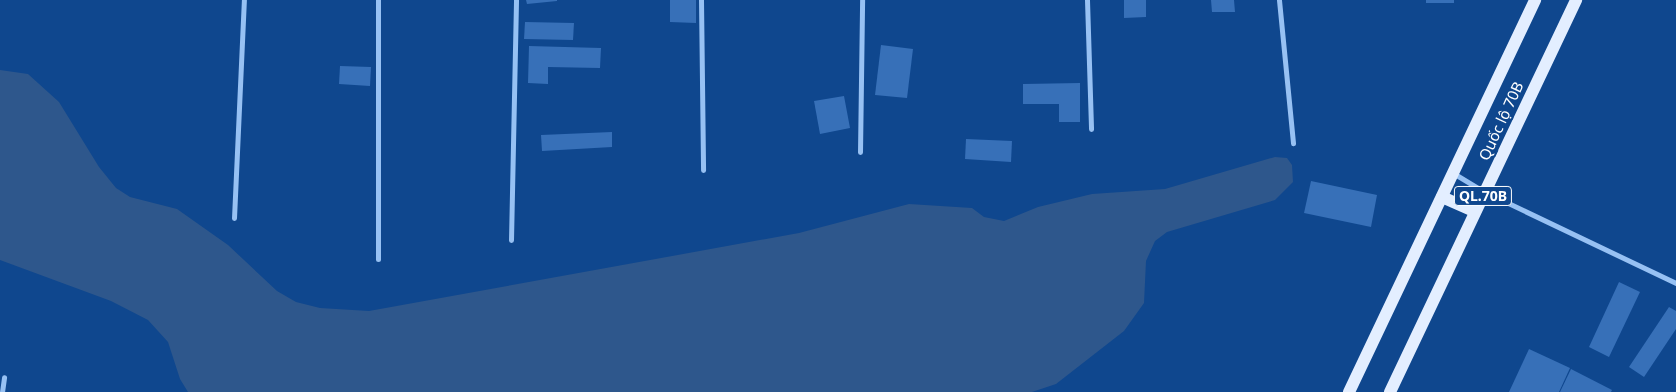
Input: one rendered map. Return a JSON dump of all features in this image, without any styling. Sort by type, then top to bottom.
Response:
[{"type":"main road","name":"Quốc lộ 70B","points":[[1349,392],[1535,0]]},
{"type":"main road","name":"Quốc lộ 70B","points":[[1390,392],[1576,0]]},
{"type":"main road","points":[[1442,196],[1475,212]]},
{"type":"street","points":[[234,218],[244,0]]},
{"type":"street","points":[[378,0],[378,259]]},
{"type":"street","points":[[511,240],[516,0]]},
{"type":"street","points":[[701,0],[703,170]]},
{"type":"street","points":[[860,152],[862,0]]},
{"type":"street","points":[[1087,0],[1091,129]]},
{"type":"street","points":[[1279,0],[1293,144]]},
{"type":"street","points":[[1453,174],[1485,192],[1676,284]]},
{"type":"street","points":[[2,392],[4,377]]},
{"type":"water","points":[[0,70],[28,74],[59,102],[99,167],[116,188],[130,197],[177,209],[228,245],[277,291],[296,302],[320,308],[369,311],[799,233],[909,204],[972,208],[984,217],[1004,221],[1038,207],[1092,194],[1165,189],[1275,157],[1287,158],[1292,165],[1293,182],[1275,200],[1167,232],[1155,241],[1146,261],[1144,303],[1124,331],[1056,384],[1032,392],[188,392],[180,379],[168,342],[148,320],[111,301],[0,260]]},
{"type":"building","points":[[526,0],[557,0],[557,1],[527,4]]},
{"type":"building","points":[[670,0],[696,0],[696,23],[670,22]]},
{"type":"building","points":[[1124,0],[1146,0],[1146,17],[1124,18]]},
{"type":"building","points":[[1211,0],[1234,0],[1235,12],[1212,12]]},
{"type":"building","points":[[1426,0],[1454,0],[1454,3],[1426,3]]},
{"type":"building","points":[[525,22],[574,23],[573,40],[524,39]]},
{"type":"building","points":[[881,45],[913,49],[907,98],[875,95]]},
{"type":"building","points":[[529,46],[601,48],[600,68],[548,67],[548,84],[528,83]]},
{"type":"building","points":[[340,66],[371,67],[370,86],[339,84]]},
{"type":"building","points":[[1080,83],[1080,122],[1059,122],[1059,104],[1023,104],[1023,84]]},
{"type":"building","points":[[844,96],[850,128],[820,134],[814,101]]},
{"type":"building","points":[[612,132],[612,147],[542,151],[541,135]]},
{"type":"building","points":[[966,139],[1012,141],[1011,162],[965,159]]},
{"type":"building","points":[[1311,181],[1377,195],[1371,227],[1304,213]]},
{"type":"building","points":[[1619,282],[1640,292],[1609,357],[1589,347]]},
{"type":"building","points":[[1669,307],[1676,311],[1676,329],[1644,377],[1629,367]]},
{"type":"building","points":[[1529,349],[1570,368],[1559,392],[1509,392]]},
{"type":"building","points":[[1571,369],[1612,390],[1611,392],[1560,392]]}]
